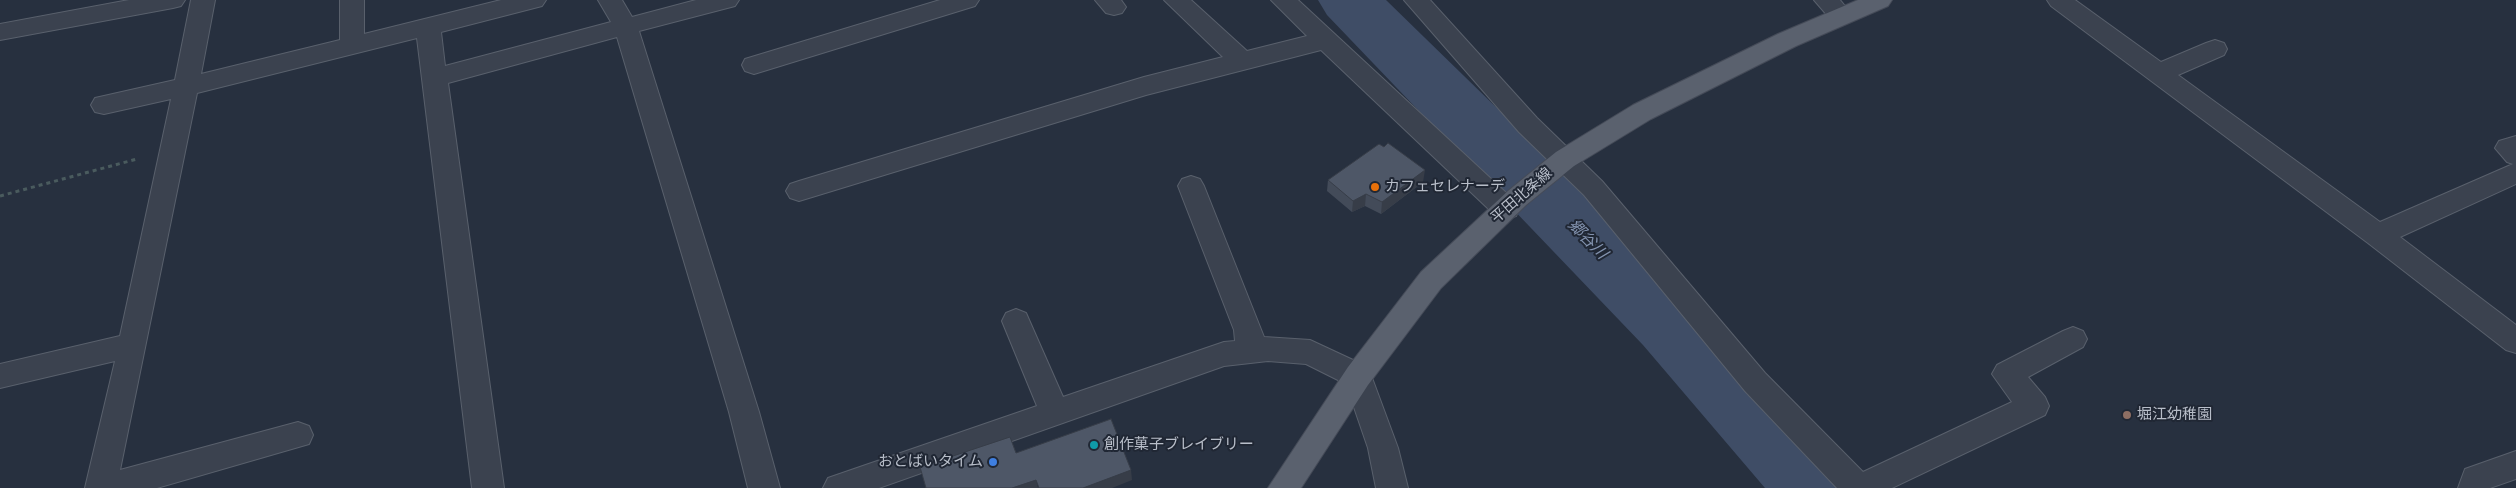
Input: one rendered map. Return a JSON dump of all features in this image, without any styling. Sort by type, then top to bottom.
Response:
[{"type":"main road","name":"平田北条線","points":[[1284,488],[1358,376],[1431,280],[1512,203],[1561,162],[1642,112],[1733,66],[1834,8],[1880,0]]},
{"type":"street","points":[[0,32],[173,0]]},
{"type":"street","points":[[101,488],[133,345],[204,0]]},
{"type":"street","points":[[352,0],[352,47]]},
{"type":"street","points":[[104,105],[186,88],[534,0]]},
{"type":"street","points":[[610,0],[626,27],[744,412],[764,488]]},
{"type":"street","points":[[436,77],[727,0]]},
{"type":"street","points":[[754,65],[967,0]]},
{"type":"street","points":[[1176,0],[1242,62]]},
{"type":"street","points":[[1283,0],[1512,203]]},
{"type":"street","points":[[1416,0],[1561,162],[1593,188],[1755,382],[1859,488],[2034,406],[2007,374],[2073,339]]},
{"type":"street","points":[[2059,0],[2378,235],[2516,341]]},
{"type":"street","points":[[428,27],[488,488]]},
{"type":"street","points":[[799,192],[1144,86],[1326,40]]},
{"type":"street","points":[[2159,73],[2215,49]]},
{"type":"street","points":[[2516,146],[2508,148],[2516,155]]},
{"type":"street","points":[[2378,235],[2516,173]]},
{"type":"street","points":[[1191,186],[1248,330],[1251,351]]},
{"type":"street","points":[[1016,321],[1055,414]]},
{"type":"street","points":[[0,376],[133,345]]},
{"type":"street","points":[[839,488],[1224,354],[1268,349],[1310,352],[1358,376],[1383,448],[1392,488]]},
{"type":"street","points":[[107,488],[298,435]]},
{"type":"street","points":[[2474,488],[2476,479],[2516,465]]},
{"type":"path","points":[[0,196],[173,150]]},
{"type":"building","name":"カフェセレナーデ","points":[[1388,143],[1425,170],[1382,202],[1366,194],[1353,201],[1328,180],[1379,144],[1384,147]]},
{"type":"building","points":[[1111,419],[1131,470],[1083,488],[1039,488],[1036,480],[1012,488],[926,488],[920,467],[1010,437],[1016,453]]},
{"type":"waterway","name":"郷谷川","points":[[1349,0],[1669,323],[1816,488]]},
{"type":"place","name":"カフェセレナーデ","points":[[1375,187]]},
{"type":"place","name":"堀江幼稚園","points":[[2127,415]]},
{"type":"place","name":"創作菓子ブレイブリー","points":[[1094,445]]},
{"type":"place","name":"おとばいタイム","points":[[993,462]]}]
